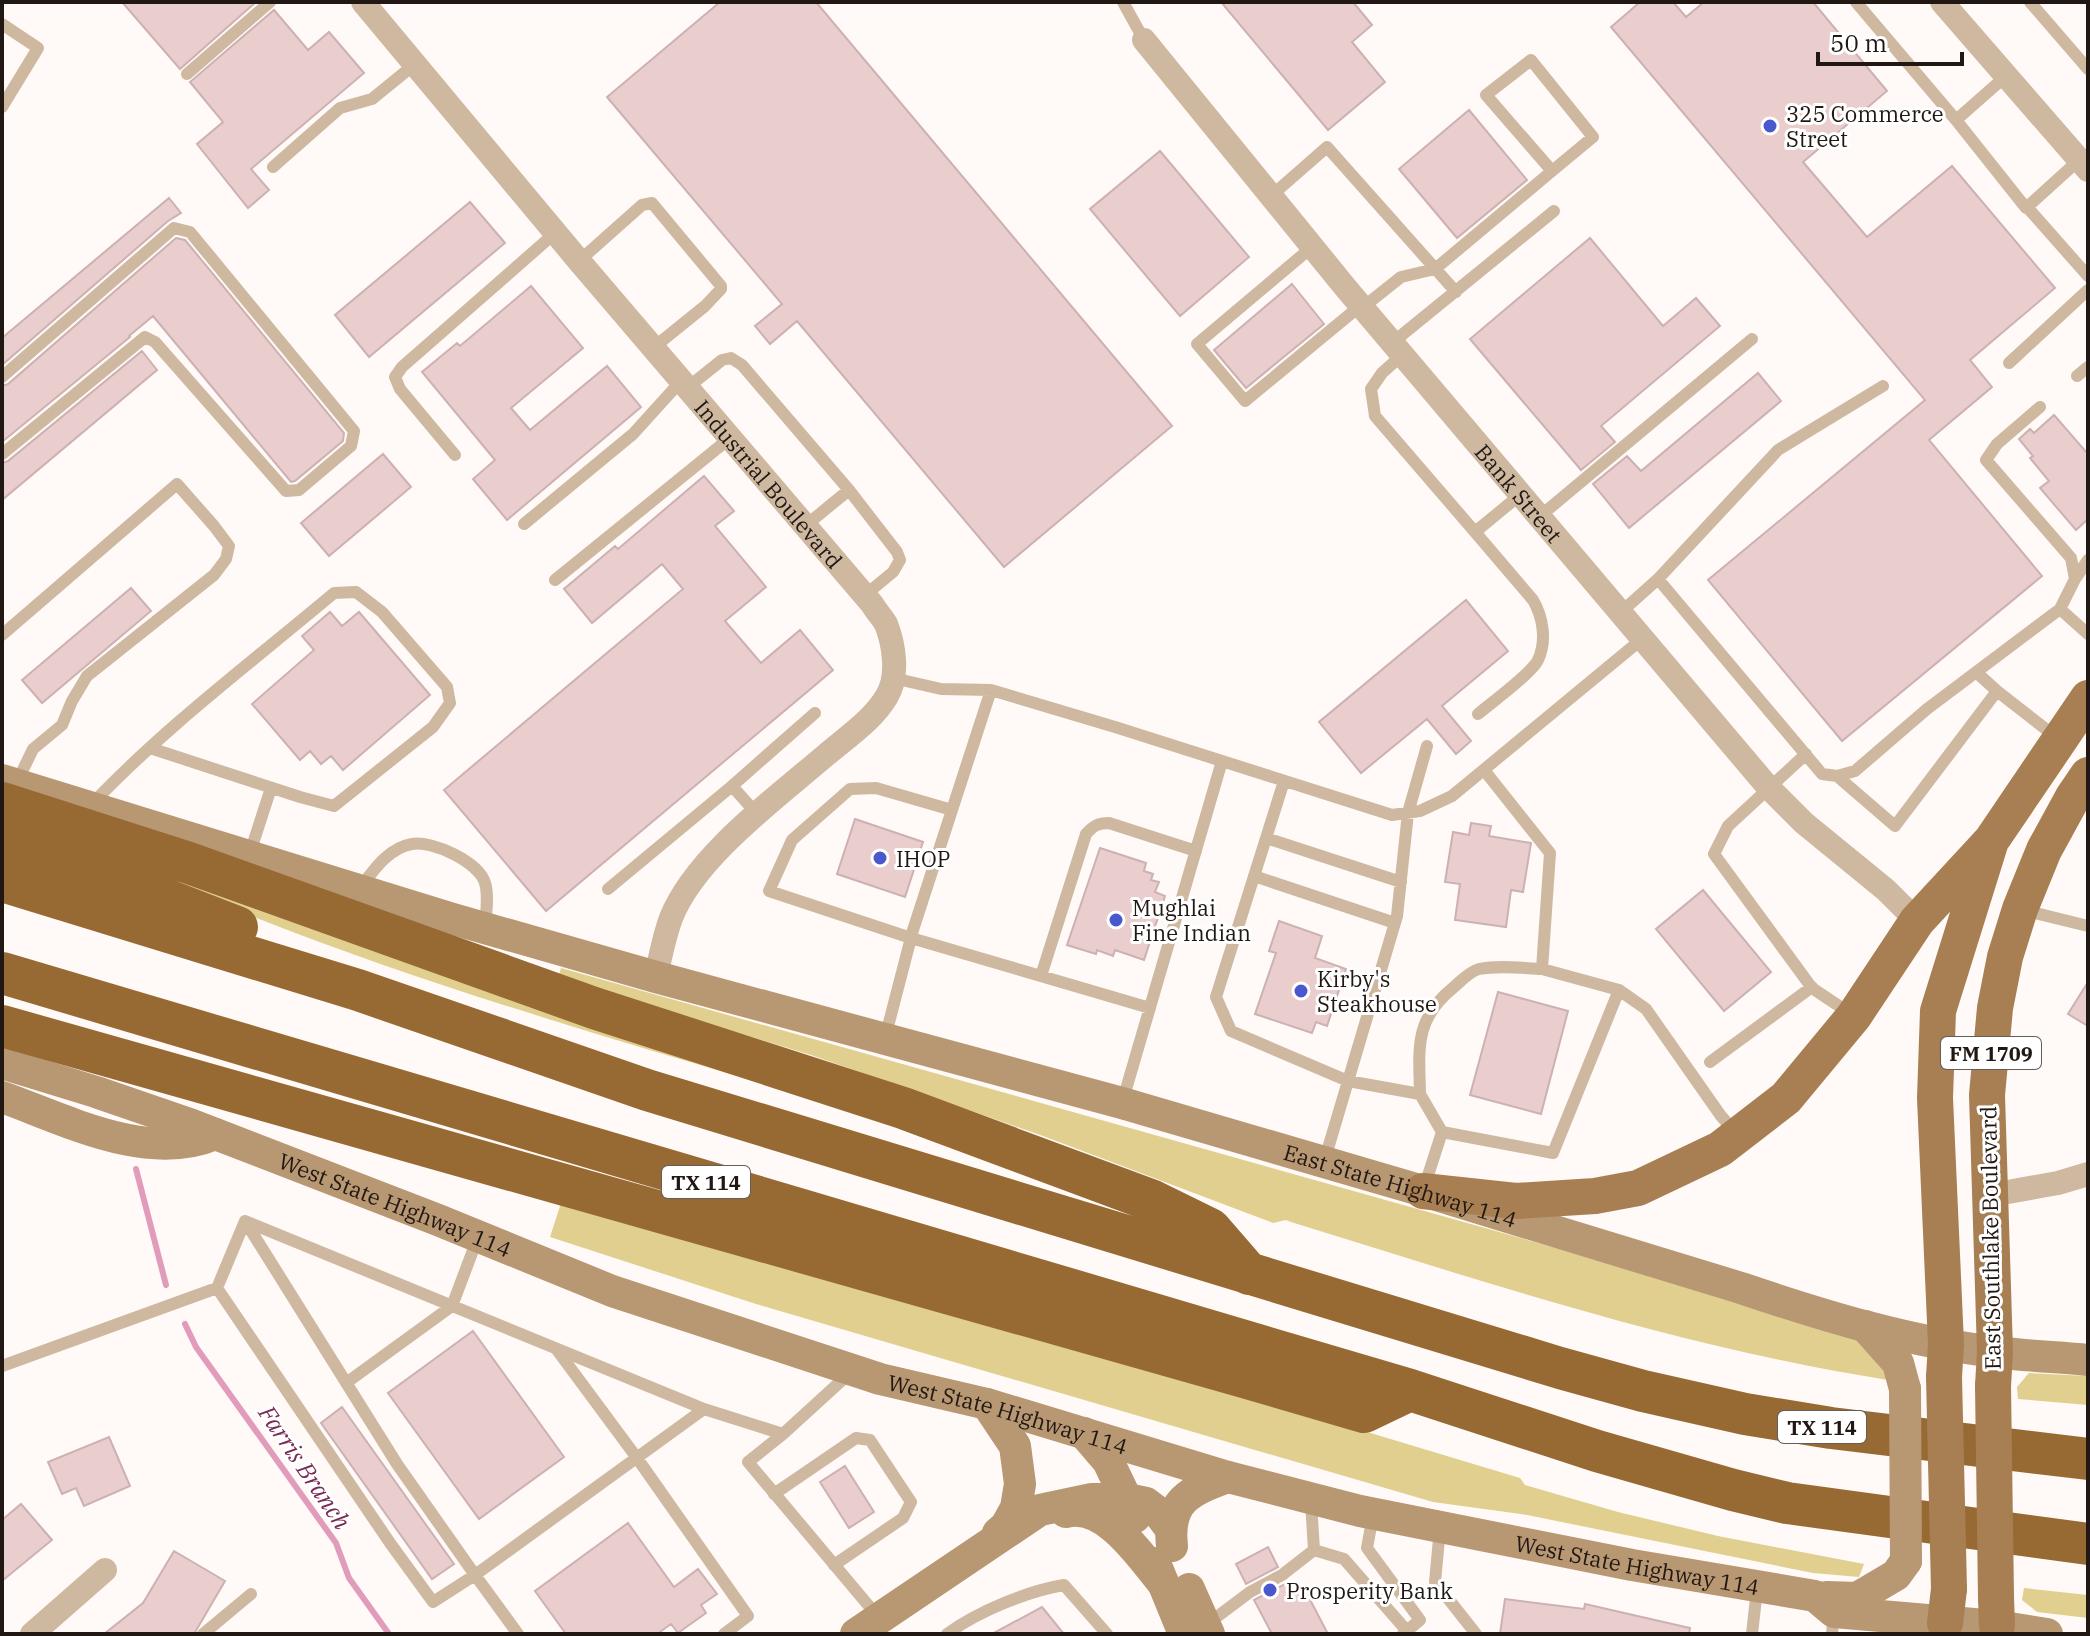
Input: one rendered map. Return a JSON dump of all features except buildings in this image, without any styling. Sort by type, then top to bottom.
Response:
[{"type":"highway","points":[[7,789],[189,863],[594,1008],[903,1108],[1153,1201],[1210,1229],[1249,1274]]},
{"type":"highway","points":[[2,838],[308,955],[358,990]]},
{"type":"highway","name":"TX 114","points":[[2,881],[358,990],[647,1090],[1643,1391],[1745,1414],[1831,1428],[2088,1459]]},
{"type":"highway","name":"TX 114","points":[[2,973],[1410,1390],[1597,1451],[1733,1490],[1787,1503],[2088,1544]]},
{"type":"highway","points":[[2,1026],[1364,1412],[1410,1390]]},
{"type":"main road","name":"FM 1709","points":[[1946,1615],[1945,1360],[1935,1098],[1938,1011],[1991,841],[2088,698]]},
{"type":"main road","name":"East Southlake Boulevard","points":[[1997,1619],[1987,1095],[1995,1008],[2005,957],[2020,909],[2044,850],[2088,775]]},
{"type":"main road","points":[[7,789],[88,807],[656,977]]},
{"type":"main road","points":[[1423,1191],[1516,1201],[1595,1196],[1638,1188],[1720,1149],[1786,1098],[1854,1016],[1917,921],[1991,841]]},
{"type":"main road","points":[[1917,921],[1935,957],[1939,973],[1938,1011]]},
{"type":"main road","name":"East State Highway 114","points":[[656,977],[1122,1103],[1423,1191],[1865,1326],[1945,1360],[1994,1369],[2088,1360]]},
{"type":"main road","name":"West State Highway 114","points":[[2,1063],[215,1134],[612,1291],[880,1379],[987,1404],[1228,1477],[1440,1528],[1757,1586],[1827,1614],[1946,1615],[1997,1619],[2047,1634]]},
{"type":"main road","points":[[2,1097],[114,1137],[166,1145],[204,1139],[215,1134]]},
{"type":"main road","points":[[1827,1614],[1883,1585],[1896,1575],[1906,1561],[1905,1389],[1898,1363],[1865,1326]]},
{"type":"main road","points":[[956,1567],[1006,1526],[1016,1508],[1020,1484],[1015,1446],[987,1404]]},
{"type":"main road","points":[[1084,1433],[1108,1461],[1127,1499],[1184,1634]]},
{"type":"main road","points":[[1212,1634],[1172,1550],[1170,1528],[1175,1512],[1185,1498],[1200,1487],[1228,1477]]},
{"type":"main road","points":[[867,1626],[1040,1510],[1092,1499],[1127,1499],[1146,1503],[1158,1512],[1170,1528]]},
{"type":"main road","points":[[956,1567],[1042,1521],[1071,1510],[1090,1513],[1119,1530],[1163,1583]]},
{"type":"street","name":"Industrial Boulevard","points":[[363,2],[864,596],[885,623],[892,645],[893,678]]},
{"type":"street","points":[[1949,5],[2084,165]]},
{"type":"street","name":"Bank Street","points":[[1144,40],[1361,307],[1768,787],[1804,823],[1886,890],[1917,921]]},
{"type":"street","points":[[656,977],[671,916],[684,892],[709,860],[757,814],[872,716],[889,694],[893,678]]},
{"type":"street","points":[[1991,1195],[2058,1183],[2088,1174]]},
{"type":"street","points":[[32,1634],[105,1570]]},
{"type":"lane","points":[[187,74],[270,2]]},
{"type":"lane","points":[[1123,2],[1144,40]]},
{"type":"lane","points":[[1856,2],[2026,208],[2088,276]]},
{"type":"lane","points":[[2030,2],[2088,69]]},
{"type":"lane","points":[[2,24],[38,48],[2,107]]},
{"type":"lane","points":[[1312,247],[1197,344],[1245,401],[1401,277],[1435,269],[1593,137],[1531,60],[1486,95],[1552,171]]},
{"type":"lane","points":[[273,167],[340,108],[372,99],[415,64]]},
{"type":"lane","points":[[1956,120],[2006,76]]},
{"type":"lane","points":[[1271,196],[1327,147],[1456,292]]},
{"type":"lane","points":[[2027,207],[2084,165]]},
{"type":"lane","points":[[579,261],[642,205],[652,203],[721,286],[705,306],[653,348]]},
{"type":"lane","points":[[1478,714],[1538,661],[1544,636],[1539,611],[1533,600],[1375,416],[1371,389],[1397,349],[1456,292],[1554,211]]},
{"type":"lane","points":[[2,377],[174,228],[190,232],[354,431],[351,446],[299,490],[286,491],[155,342],[145,337],[2,454]]},
{"type":"lane","points":[[455,455],[400,389],[395,377],[402,367],[555,233]]},
{"type":"lane","points":[[2009,363],[2088,290]]},
{"type":"lane","points":[[1539,517],[1752,339]]},
{"type":"lane","points":[[524,524],[633,434],[684,384],[722,360],[731,358],[742,365],[849,490],[897,552],[900,560],[893,572],[864,596]]},
{"type":"lane","points":[[2077,376],[2088,367]]},
{"type":"lane","points":[[1620,613],[1658,579],[1778,450],[1883,386]]},
{"type":"lane","points":[[2040,407],[1997,444],[1986,460],[2071,558],[2075,579]]},
{"type":"lane","points":[[555,580],[730,438]]},
{"type":"lane","points":[[2,635],[177,484],[229,546],[226,559],[214,575],[87,676],[62,725],[33,749],[7,789]]},
{"type":"lane","points":[[805,526],[849,490]]},
{"type":"lane","points":[[1475,532],[1520,495]]},
{"type":"lane","points":[[1658,579],[1822,774],[1837,776],[1855,771],[1927,709],[2060,609],[2088,560]]},
{"type":"lane","points":[[88,807],[150,748],[334,593],[356,592],[382,612],[447,687],[450,703],[433,727],[334,806],[150,748]]},
{"type":"lane","points":[[2060,609],[2088,634]]},
{"type":"lane","points":[[893,678],[941,689],[991,690],[1392,815],[1420,811],[1452,796],[1642,639]]},
{"type":"lane","points":[[1976,672],[2058,739]]},
{"type":"lane","points":[[885,1038],[911,938],[991,690]]},
{"type":"lane","points":[[1837,776],[1895,826],[1997,691]]},
{"type":"lane","points":[[608,889],[815,713]]},
{"type":"lane","points":[[1324,1162],[1395,923],[1408,813],[1427,746]]},
{"type":"lane","points":[[1806,754],[1728,826],[1714,854],[1812,987],[1854,1016]]},
{"type":"lane","points":[[1122,1103],[1222,761]]},
{"type":"lane","points":[[1484,770],[1550,853],[1542,969]]},
{"type":"lane","points":[[1284,781],[1216,997],[1231,1031],[1348,1081],[1420,1094]]},
{"type":"lane","points":[[732,786],[757,814]]},
{"type":"lane","points":[[249,856],[271,788]]},
{"type":"lane","points":[[952,810],[876,788],[850,789],[792,840],[769,891],[911,938],[1150,1008]]},
{"type":"lane","points":[[1041,976],[1086,834],[1093,826],[1109,823],[1196,851]]},
{"type":"lane","points":[[1266,838],[1401,882]]},
{"type":"lane","points":[[358,890],[384,858],[413,843],[451,852],[478,870],[486,884],[485,928]]},
{"type":"lane","points":[[1254,876],[1395,923]]},
{"type":"lane","points":[[2020,909],[2088,926]]},
{"type":"lane","points":[[1423,1191],[1442,1132],[1420,1094],[1419,1045],[1428,1016],[1445,995],[1476,970],[1501,967],[1542,969],[1619,990],[1646,1009],[1721,1116],[1738,1135]]},
{"type":"lane","points":[[1710,1062],[1812,987]]},
{"type":"lane","points":[[1442,1132],[1553,1153],[1619,990]]},
{"type":"lane","points":[[2,1366],[217,1288],[245,1221]]},
{"type":"lane","points":[[245,1221],[704,1409],[783,1434]]},
{"type":"lane","points":[[245,1221],[397,1464],[518,1634]]},
{"type":"lane","points":[[346,1383],[452,1306],[478,1237]]},
{"type":"lane","points":[[217,1288],[433,1602],[704,1409]]},
{"type":"lane","points":[[555,1348],[748,1616],[724,1634]]},
{"type":"lane","points":[[853,1369],[748,1462],[834,1565],[867,1626]]},
{"type":"lane","points":[[774,1494],[856,1438],[870,1440],[911,1502],[903,1518],[834,1565]]},
{"type":"lane","points":[[1311,1499],[1314,1550]]},
{"type":"lane","points":[[1314,1550],[1344,1559],[1405,1632],[1420,1620],[1367,1548],[1373,1514]]},
{"type":"lane","points":[[1440,1528],[1435,1582],[1476,1634]]},
{"type":"lane","points":[[1212,1634],[1214,1619],[1250,1592],[1282,1575],[1314,1550]]},
{"type":"lane","points":[[947,1634],[962,1623],[1040,1589],[1064,1585],[1107,1634]]},
{"type":"lane","points":[[1752,1634],[1757,1586]]},
{"type":"lane","points":[[203,1634],[251,1594]]},
{"type":"shaded area","points":[[72,833],[883,1120],[523,1011],[345,951],[170,882]]},
{"type":"shaded area","points":[[561,968],[1826,1324],[1874,1349],[1888,1380],[1812,1367],[1661,1332],[1286,1220],[1273,1223],[1043,1136],[811,1055],[558,978]]},
{"type":"shaded area","points":[[561,1203],[1155,1368],[1520,1478],[1525,1485],[1618,1512],[1718,1536],[1864,1564],[1859,1577],[1813,1573],[1527,1515],[1433,1502],[756,1304],[550,1237]]},
{"type":"shaded area","points":[[2029,1373],[2088,1376],[2088,1405],[2018,1399],[2017,1387]]},
{"type":"shaded area","points":[[2024,1588],[2088,1595],[2088,1618],[2037,1612],[2022,1600]]},
{"type":"waterway","name":"Farris Branch","points":[[136,1169],[166,1285]]},
{"type":"waterway","name":"Farris Branch","points":[[185,1324],[196,1347],[336,1543],[349,1578],[389,1634]]},
{"type":"place","name":"325 Commerce Street","points":[[1770,126]]},
{"type":"place","name":"IHOP","points":[[880,858]]},
{"type":"place","name":"Mughlai Fine Indian","points":[[1116,920]]},
{"type":"place","name":"Kirby's Steakhouse","points":[[1301,991]]},
{"type":"place","name":"Prosperity Bank","points":[[1270,1590]]}]
